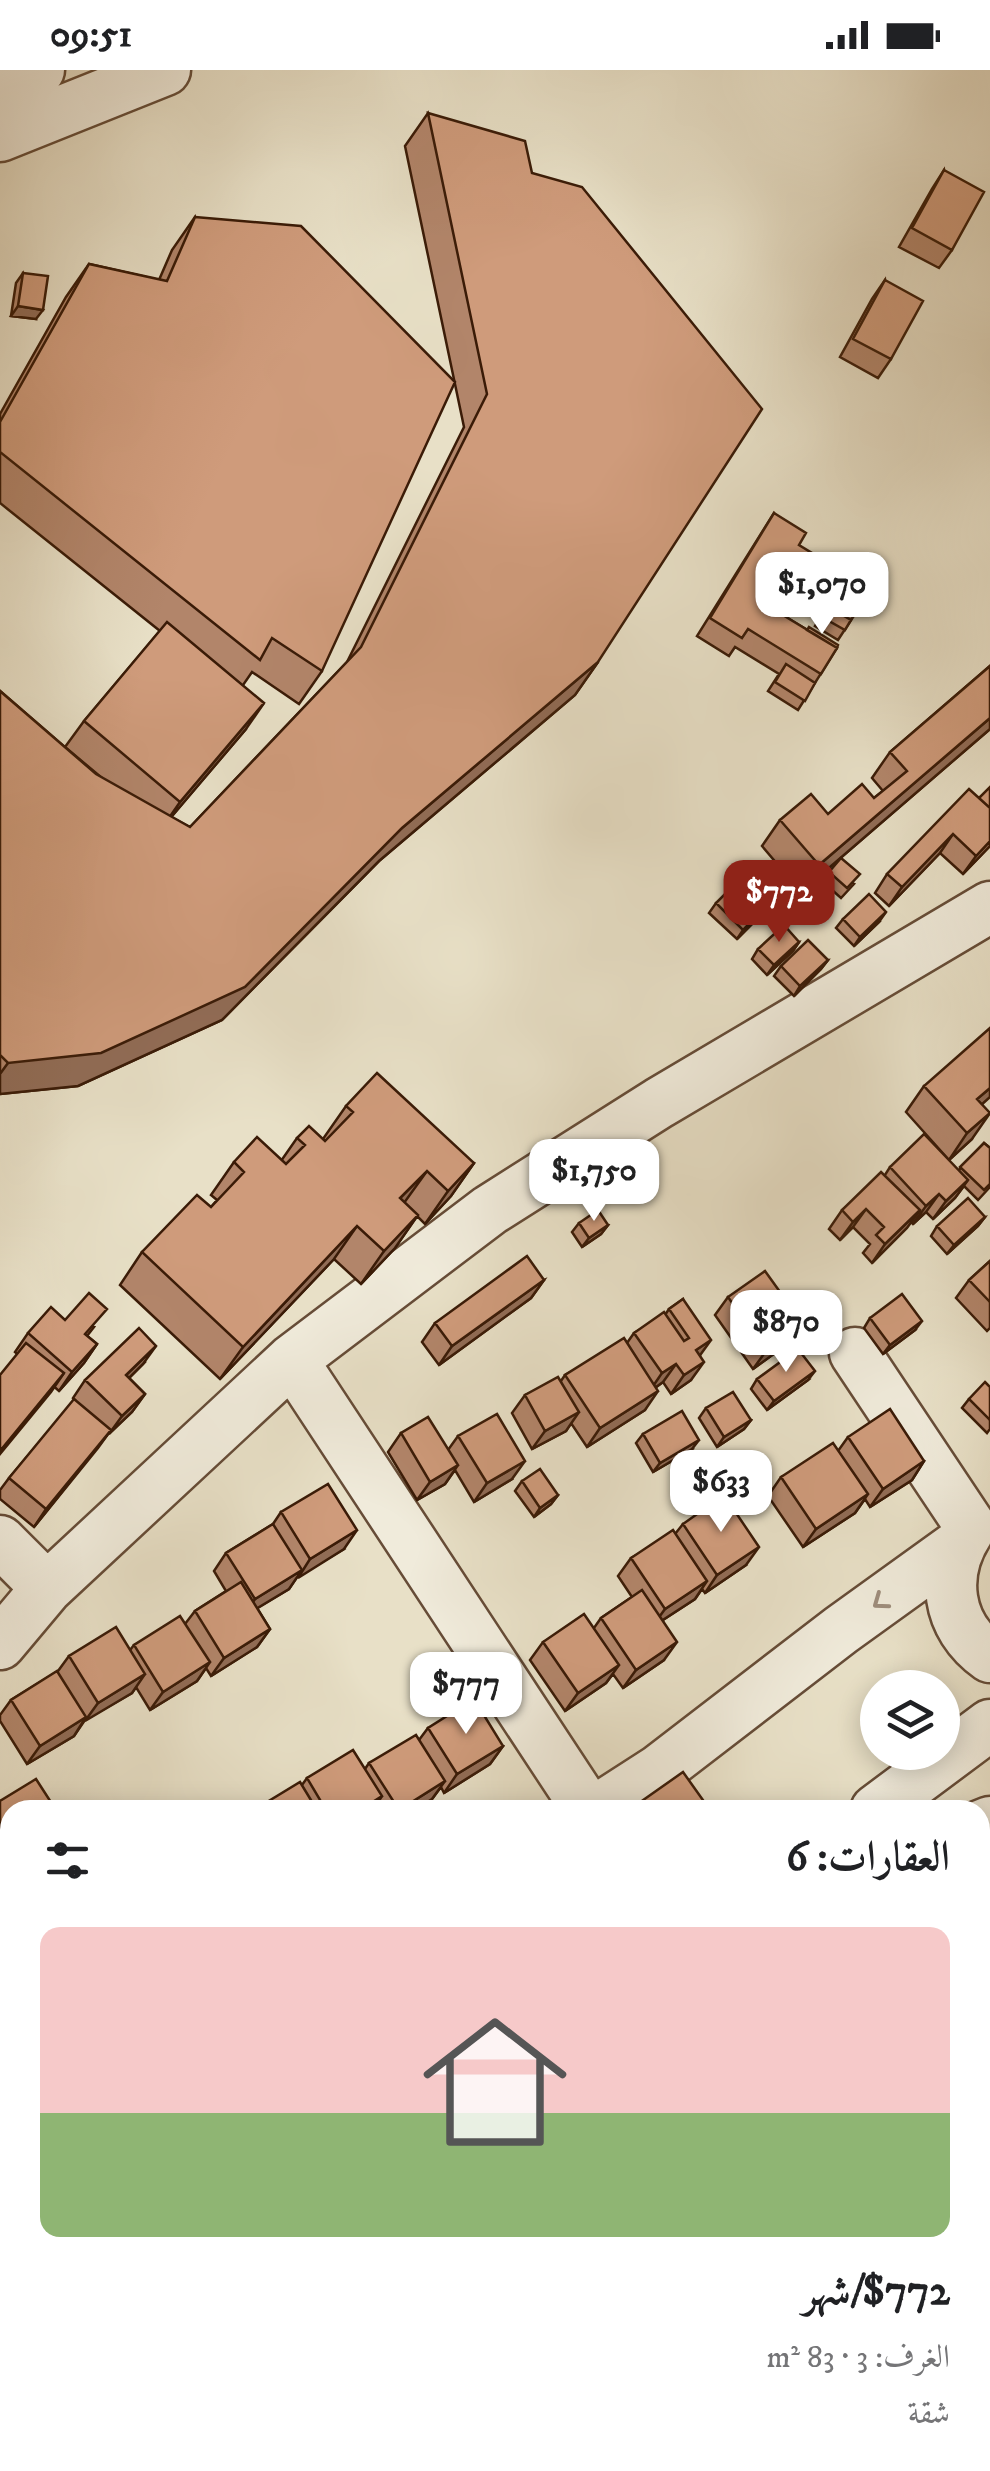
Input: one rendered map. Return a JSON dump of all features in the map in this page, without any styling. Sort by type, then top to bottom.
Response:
[{"type":"street","points":[[0,86],[40,70]]},
{"type":"street","points":[[0,136],[164,70]]},
{"type":"street","points":[[0,1644],[47,1588],[292,1360],[490,1210],[659,1103],[990,908]]},
{"type":"street","points":[[855,1354],[973,1528]]},
{"type":"street","points":[[292,1360],[581,1800]]},
{"type":"street","points":[[973,1528],[952,1566],[950,1589],[963,1632],[990,1657]]},
{"type":"street","points":[[612,1800],[659,1770],[973,1528]]},
{"type":"street","points":[[0,1541],[47,1588]]},
{"type":"street","points":[[889,1800],[990,1725]]},
{"type":"building","points":[[428,113],[525,141],[532,173],[582,187],[762,409],[598,662],[402,828],[245,987],[101,1053],[8,1063],[0,1055],[0,691],[96,774],[190,827],[361,647],[487,394]]},
{"type":"building","points":[[944,170],[984,192],[952,250],[912,228]]},
{"type":"building","points":[[195,217],[301,226],[455,382],[322,671],[272,638],[260,660],[0,452],[0,422],[89,264],[167,281]]},
{"type":"building","points":[[23,273],[48,276],[43,310],[18,306]]},
{"type":"building","points":[[885,280],[923,301],[891,359],[853,339]]},
{"type":"building","points":[[774,513],[806,533],[799,545],[871,589],[857,611],[784,568],[763,603],[837,648],[821,674],[748,629],[742,638],[710,618]]},
{"type":"building","points":[[844,558],[876,578],[870,589],[838,569]]},
{"type":"building","points":[[828,607],[851,620],[845,630],[822,617]]},
{"type":"building","points":[[167,622],[264,703],[180,802],[84,721]]},
{"type":"building","points":[[809,627],[838,645],[837,648],[807,630]]},
{"type":"building","points":[[786,664],[815,683],[805,701],[775,682]]},
{"type":"building","points":[[990,666],[990,718],[819,865],[780,820],[811,794],[828,814],[862,784],[874,798],[907,771],[890,752]]},
{"type":"building","points":[[990,787],[990,808],[979,798]]},
{"type":"building","points":[[969,789],[990,808],[990,841],[976,856],[953,834],[902,887],[887,874]]},
{"type":"building","points":[[841,858],[860,874],[847,888],[829,872]]},
{"type":"building","points":[[736,883],[764,909],[743,930],[716,903]]},
{"type":"building","points":[[869,894],[886,912],[860,937],[843,919]]},
{"type":"building","points":[[784,925],[799,942],[774,965],[758,949]]},
{"type":"building","points":[[808,940],[828,960],[800,986],[781,966]]},
{"type":"building","points":[[990,1028],[990,1088],[977,1099],[990,1113],[967,1133],[924,1086]]},
{"type":"building","points":[[377,1073],[474,1163],[448,1191],[427,1171],[400,1198],[418,1215],[384,1251],[357,1226],[243,1347],[142,1252],[197,1195],[211,1207],[244,1172],[234,1162],[257,1137],[286,1164],[305,1145],[297,1138],[309,1126],[325,1141],[353,1112],[346,1106]]},
{"type":"building","points":[[924,1134],[968,1180],[946,1201],[939,1194],[926,1206],[890,1167]]},
{"type":"building","points":[[984,1143],[990,1148],[990,1184],[984,1190],[960,1167]]},
{"type":"building","points":[[881,1172],[920,1210],[885,1244],[876,1235],[884,1227],[866,1209],[853,1222],[842,1210]]},
{"type":"building","points":[[968,1198],[985,1217],[954,1245],[937,1226]]},
{"type":"building","points":[[598,1210],[608,1225],[589,1238],[579,1223]]},
{"type":"building","points":[[527,1256],[544,1280],[452,1346],[435,1323]]},
{"type":"building","points":[[990,1261],[990,1302],[969,1280]]},
{"type":"building","points":[[765,1271],[803,1324],[766,1351],[728,1297]]},
{"type":"building","points":[[89,1293],[107,1309],[85,1334],[97,1344],[72,1372],[28,1333],[51,1307],[65,1320]]},
{"type":"building","points":[[902,1294],[922,1321],[890,1345],[870,1318]]},
{"type":"building","points":[[683,1299],[711,1340],[696,1350],[704,1362],[684,1375],[676,1364],[662,1373],[634,1333],[664,1312],[684,1341],[689,1338],[669,1309]]},
{"type":"building","points":[[139,1328],[156,1346],[126,1375],[145,1394],[122,1416],[85,1380]]},
{"type":"building","points":[[624,1338],[658,1391],[600,1428],[565,1375]]},
{"type":"building","points":[[26,1343],[64,1373],[0,1451],[0,1375]]},
{"type":"building","points":[[798,1349],[815,1371],[774,1401],[757,1379]]},
{"type":"building","points":[[558,1377],[579,1412],[545,1431],[525,1395]]},
{"type":"building","points":[[985,1382],[990,1387],[990,1420],[969,1399]]},
{"type":"building","points":[[733,1392],[751,1420],[724,1437],[706,1408]]},
{"type":"building","points":[[74,1399],[111,1430],[46,1509],[9,1478]]},
{"type":"building","points":[[890,1409],[924,1461],[883,1489],[848,1437]]},
{"type":"building","points":[[682,1411],[699,1440],[660,1463],[643,1434]]},
{"type":"building","points":[[497,1414],[525,1461],[487,1483],[458,1436]]},
{"type":"building","points":[[428,1417],[458,1465],[430,1482],[401,1433]]},
{"type":"building","points":[[833,1443],[868,1494],[816,1529],[781,1477]]},
{"type":"building","points":[[540,1469],[558,1495],[540,1508],[522,1481]]},
{"type":"building","points":[[328,1484],[357,1530],[310,1559],[281,1512]]},
{"type":"building","points":[[724,1495],[759,1547],[717,1575],[683,1524]]},
{"type":"building","points":[[273,1524],[302,1570],[255,1599],[226,1553]]},
{"type":"building","points":[[673,1530],[707,1581],[665,1609],[631,1558]]},
{"type":"building","points":[[241,1582],[270,1629],[224,1658],[195,1611]]},
{"type":"building","points":[[642,1590],[677,1642],[636,1670],[601,1618]]},
{"type":"building","points":[[584,1614],[619,1665],[578,1693],[543,1642]]},
{"type":"building","points":[[180,1616],[210,1662],[163,1692],[134,1645]]},
{"type":"building","points":[[116,1627],[145,1674],[98,1703],[69,1656]]},
{"type":"building","points":[[57,1671],[86,1717],[40,1746],[11,1700]]},
{"type":"building","points":[[474,1699],[503,1746],[457,1774],[428,1728]]},
{"type":"building","points":[[416,1735],[445,1781],[415,1800],[393,1800],[369,1763]]},
{"type":"building","points":[[353,1750],[382,1796],[376,1800],[320,1800],[307,1778]]},
{"type":"building","points":[[683,1772],[703,1800],[643,1800]]},
{"type":"building","points":[[36,1779],[50,1800],[2,1800]]},
{"type":"building","points":[[300,1782],[311,1800],[270,1800]]}]
